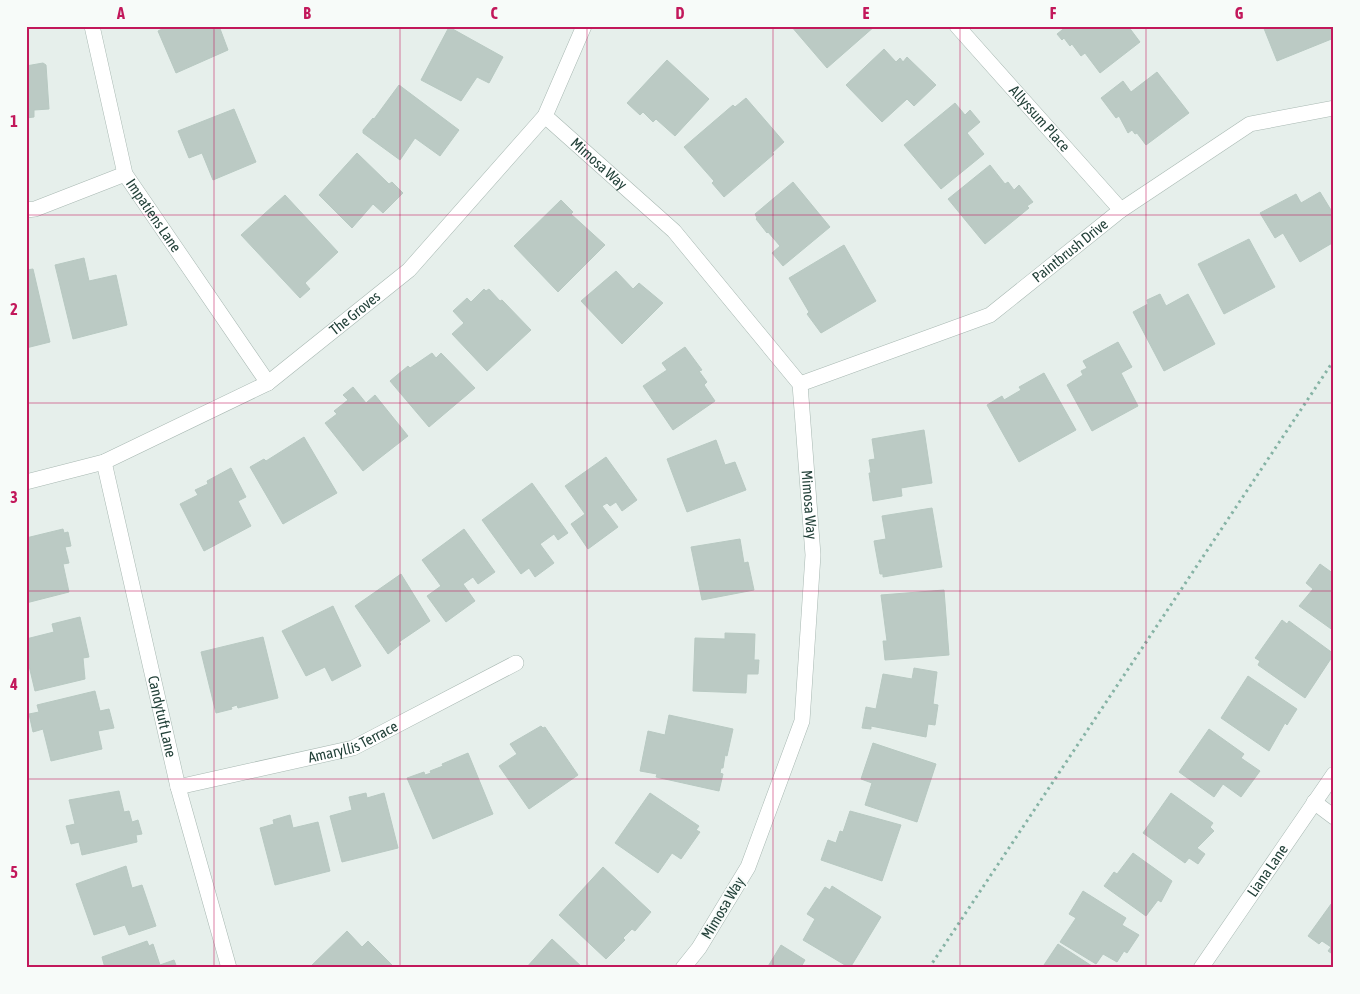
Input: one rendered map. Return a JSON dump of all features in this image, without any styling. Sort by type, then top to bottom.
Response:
[{"type":"street","name":"Impatiens Lane","points":[[92,26],[125,174],[268,383]]},
{"type":"street","name":"The Groves","points":[[26,482],[104,462],[268,383],[409,270],[545,116],[584,26]]},
{"type":"street","name":"Allyssum Place","points":[[957,26],[1121,210]]},
{"type":"street","name":"Paintbrush Drive","points":[[800,384],[990,315],[1121,210],[1250,124],[1334,108]]},
{"type":"street","name":"Mimosa Way","points":[[545,116],[674,231],[800,384],[813,555],[802,721],[748,867],[699,948],[683,968]]},
{"type":"street","points":[[26,210],[35,209],[125,174]]},
{"type":"street","name":"Candytuft Lane","points":[[104,462],[178,787],[229,968]]},
{"type":"street","name":"Amaryllis Terrace","points":[[178,787],[353,748],[516,662]]},
{"type":"street","name":"Liana Lane","points":[[1201,968],[1334,774]]},
{"type":"street","points":[[1314,802],[1334,816]]},
{"type":"path","points":[[929,968],[1334,360]]},
{"type":"building","points":[[168,26],[219,26],[228,50],[176,73],[158,31]]},
{"type":"building","points":[[791,26],[875,26],[827,68]]},
{"type":"building","points":[[1067,26],[1128,26],[1140,42],[1100,73],[1085,53],[1081,56],[1072,44],[1070,46],[1064,38],[1062,40],[1057,34]]},
{"type":"building","points":[[1263,26],[1330,26],[1334,38],[1277,61]]},
{"type":"building","points":[[449,27],[503,57],[489,83],[477,77],[461,101],[421,80]]},
{"type":"building","points":[[884,49],[896,62],[900,58],[903,62],[907,57],[936,85],[914,106],[907,99],[882,122],[846,85]]},
{"type":"building","points":[[667,60],[709,99],[675,136],[656,119],[653,122],[643,112],[640,115],[627,103]]},
{"type":"building","points":[[43,63],[46,65],[49,109],[34,110],[34,117],[26,118],[26,66]]},
{"type":"building","points":[[1157,72],[1189,113],[1146,145],[1137,133],[1135,134],[1132,130],[1128,133],[1119,116],[1116,118],[1101,98],[1123,81],[1131,92]]},
{"type":"building","points":[[399,85],[459,130],[440,156],[415,138],[400,160],[363,133],[363,130],[374,119]]},
{"type":"building","points":[[746,98],[784,142],[772,153],[774,154],[724,197],[712,183],[714,181],[684,147],[733,105],[735,107]]},
{"type":"building","points":[[955,103],[965,115],[970,110],[980,122],[967,133],[984,154],[941,189],[904,145]]},
{"type":"building","points":[[234,109],[256,162],[213,180],[202,153],[189,158],[178,131]]},
{"type":"building","points":[[357,153],[389,184],[392,182],[403,193],[383,213],[373,204],[352,228],[319,195]]},
{"type":"building","points":[[990,165],[1005,184],[1008,182],[1014,190],[1019,185],[1033,202],[1027,206],[1029,208],[985,244],[948,199]]},
{"type":"building","points":[[793,182],[830,227],[783,266],[772,253],[780,246],[756,219],[755,214]]},
{"type":"building","points":[[1320,192],[1334,215],[1334,242],[1300,262],[1283,233],[1275,238],[1260,213],[1296,194],[1301,203]]},
{"type":"building","points":[[285,195],[338,252],[305,283],[310,289],[300,298],[241,235]]},
{"type":"building","points":[[561,200],[573,212],[571,214],[605,245],[558,292],[514,246]]},
{"type":"building","points":[[1249,239],[1275,287],[1224,314],[1198,264]]},
{"type":"building","points":[[844,245],[876,301],[821,333],[807,314],[809,312],[789,278]]},
{"type":"building","points":[[84,258],[89,281],[116,275],[127,325],[73,339],[55,265]]},
{"type":"building","points":[[33,269],[50,342],[26,348],[26,270]]},
{"type":"building","points":[[616,271],[633,289],[639,283],[663,303],[622,344],[581,301]]},
{"type":"building","points":[[484,289],[486,291],[489,289],[500,301],[502,300],[531,330],[487,371],[452,334],[464,323],[453,311],[467,298],[471,302]]},
{"type":"building","points":[[1160,294],[1166,306],[1188,294],[1215,344],[1164,371],[1133,312],[1148,304],[1147,300]]},
{"type":"building","points":[[1118,342],[1132,367],[1121,373],[1138,406],[1092,431],[1067,385],[1083,375],[1081,371],[1087,368],[1083,361]]},
{"type":"building","points":[[685,347],[702,370],[699,371],[707,382],[704,385],[715,401],[673,430],[643,386],[667,370],[662,363]]},
{"type":"building","points":[[432,353],[436,358],[441,353],[475,388],[429,427],[390,381],[408,366],[410,368]]},
{"type":"building","points":[[1044,373],[1076,430],[1019,462],[987,405],[1002,396],[1004,400],[1021,390],[1019,387]]},
{"type":"building","points":[[353,387],[366,403],[375,395],[408,436],[363,471],[325,423],[337,414],[334,411],[348,400],[343,395]]},
{"type":"building","points":[[924,430],[932,483],[901,488],[902,496],[873,501],[869,473],[871,473],[869,460],[875,459],[872,439]]},
{"type":"building","points":[[304,437],[337,493],[283,524],[250,467],[264,459],[266,461]]},
{"type":"building","points":[[716,440],[725,465],[735,462],[746,490],[687,512],[667,459]]},
{"type":"building","points":[[606,457],[637,500],[622,511],[616,502],[610,506],[607,503],[602,506],[618,527],[588,549],[571,524],[585,514],[565,486]]},
{"type":"building","points":[[231,468],[246,497],[238,501],[251,526],[204,551],[180,504],[198,495],[195,490],[208,484],[207,481]]},
{"type":"building","points":[[532,483],[568,533],[558,540],[554,534],[540,544],[554,563],[535,577],[529,568],[521,574],[482,520]]},
{"type":"building","points":[[932,508],[942,567],[883,577],[883,574],[880,574],[874,541],[886,539],[882,516]]},
{"type":"building","points":[[63,529],[64,533],[68,532],[71,546],[65,547],[69,563],[63,564],[69,592],[26,603],[26,538]]},
{"type":"building","points":[[464,529],[495,572],[478,584],[473,577],[463,584],[475,601],[446,622],[427,596],[441,586],[422,560]]},
{"type":"building","points":[[740,539],[744,563],[748,562],[754,590],[702,600],[691,547]]},
{"type":"building","points":[[1320,564],[1334,574],[1334,631],[1299,606],[1313,589],[1306,583]]},
{"type":"building","points":[[401,574],[430,621],[399,642],[401,644],[388,654],[355,606]]},
{"type":"building","points":[[944,590],[949,655],[885,660],[883,641],[887,641],[881,595]]},
{"type":"building","points":[[333,606],[361,666],[332,681],[325,667],[306,676],[282,631]]},
{"type":"building","points":[[80,617],[89,657],[83,658],[85,679],[35,691],[26,653],[26,639],[54,632],[52,624]]},
{"type":"building","points":[[1282,620],[1287,624],[1289,621],[1334,654],[1305,698],[1258,665],[1260,661],[1255,658]]},
{"type":"building","points":[[725,633],[755,634],[754,660],[759,660],[758,674],[747,674],[746,693],[693,691],[695,638],[725,639]]},
{"type":"building","points":[[263,637],[278,698],[238,708],[237,705],[231,707],[232,709],[216,713],[201,652]]},
{"type":"building","points":[[914,668],[937,672],[933,704],[938,705],[935,725],[928,724],[926,737],[871,726],[871,729],[862,728],[866,707],[876,709],[883,674],[912,679]]},
{"type":"building","points":[[1248,676],[1297,709],[1287,725],[1285,723],[1269,751],[1221,718]]},
{"type":"building","points":[[95,691],[100,711],[109,709],[114,728],[98,731],[102,749],[51,761],[43,729],[33,732],[29,714],[39,712],[37,705]]},
{"type":"building","points":[[669,715],[733,729],[727,756],[725,755],[723,768],[721,768],[720,773],[723,774],[719,791],[656,777],[657,774],[640,771],[648,731],[665,735]]},
{"type":"building","points":[[541,726],[545,727],[578,775],[529,809],[499,766],[517,754],[510,744]]},
{"type":"building","points":[[1209,729],[1244,754],[1241,758],[1260,771],[1241,797],[1223,784],[1214,797],[1179,772]]},
{"type":"building","points":[[873,743],[936,764],[917,822],[865,805],[872,783],[861,779]]},
{"type":"building","points":[[468,753],[493,814],[433,839],[407,778],[424,772],[425,775],[431,773],[430,771],[443,766],[442,764]]},
{"type":"building","points":[[119,791],[124,812],[129,811],[132,822],[138,820],[142,834],[136,835],[137,842],[82,855],[79,842],[71,844],[66,826],[75,824],[69,800]]},
{"type":"building","points":[[366,793],[367,798],[384,793],[398,848],[342,862],[330,816],[352,810],[349,797]]},
{"type":"building","points":[[650,793],[699,826],[696,830],[700,832],[681,859],[672,853],[658,873],[615,843]]},
{"type":"building","points":[[1171,793],[1213,823],[1210,827],[1214,831],[1197,848],[1205,854],[1198,864],[1189,858],[1185,863],[1143,833]]},
{"type":"building","points":[[850,811],[901,825],[882,881],[821,860],[828,840],[836,843],[840,831],[843,832]]},
{"type":"building","points":[[290,815],[293,828],[318,822],[330,871],[275,885],[260,828],[274,824],[273,820]]},
{"type":"building","points":[[1133,853],[1172,881],[1161,902],[1158,900],[1146,916],[1104,886],[1114,872],[1117,874]]},
{"type":"building","points":[[126,866],[132,888],[142,885],[156,926],[129,935],[125,925],[94,935],[76,884]]},
{"type":"building","points":[[603,867],[651,912],[635,931],[632,929],[623,938],[625,940],[606,959],[559,915]]},
{"type":"building","points":[[832,886],[881,917],[850,968],[803,940],[815,919],[807,914],[825,887],[830,890]]},
{"type":"building","points":[[1083,891],[1126,918],[1122,925],[1139,935],[1127,953],[1124,951],[1117,962],[1103,954],[1096,964],[1060,942],[1076,918],[1069,914]]},
{"type":"building","points":[[1334,900],[1334,955],[1328,951],[1331,947],[1322,941],[1319,944],[1308,936]]},
{"type":"building","points":[[347,931],[362,947],[368,941],[393,966],[309,968]]},
{"type":"building","points":[[552,939],[583,968],[526,968]]},
{"type":"building","points":[[147,941],[149,946],[153,944],[160,965],[174,960],[177,968],[105,968],[102,957]]},
{"type":"building","points":[[1058,944],[1095,968],[1042,968]]},
{"type":"building","points":[[781,945],[805,960],[801,967],[803,968],[767,968]]}]
